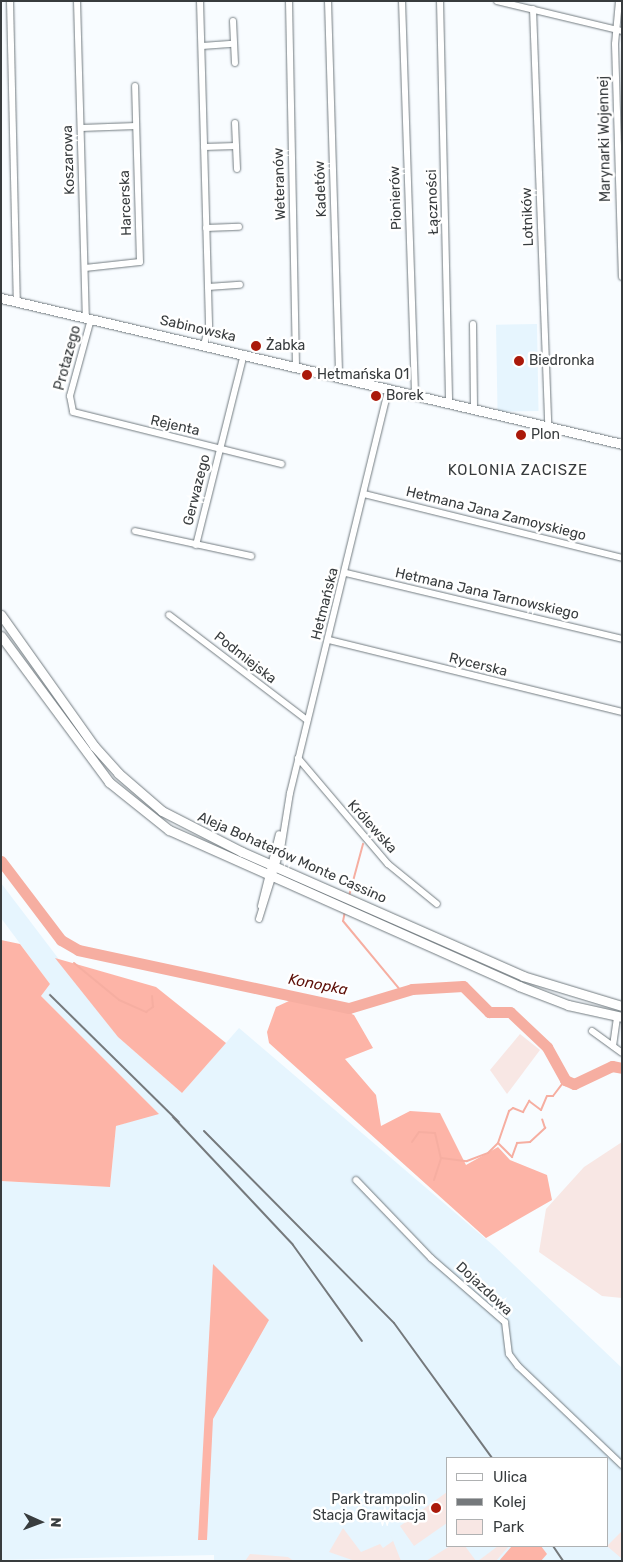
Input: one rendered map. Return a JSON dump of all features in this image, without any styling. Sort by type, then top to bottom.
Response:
[{"type":"main road","name":"Sabinowska","points":[[1,298],[548,425],[622,444]]},
{"type":"main road","name":"Aleja Bohaterów Monte Cassino","points":[[1,615],[94,746],[125,780],[188,827],[523,976],[622,1006]]},
{"type":"main road","name":"Aleja Bohaterów Monte Cassino","points":[[1,636],[86,752],[132,802],[169,830],[519,986],[619,1017]]},
{"type":"street","points":[[10,1],[17,302]]},
{"type":"street","name":"Koszarowa","points":[[77,1],[85,268],[89,318]]},
{"type":"street","points":[[200,1],[208,287],[204,345]]},
{"type":"street","name":"Weteranów","points":[[288,1],[296,366]]},
{"type":"street","name":"Kadetów","points":[[328,1],[339,376]]},
{"type":"street","name":"Pionierów","points":[[402,1],[415,394]]},
{"type":"street","name":"Łączności","points":[[440,1],[449,402]]},
{"type":"street","points":[[497,1],[519,4],[619,30]]},
{"type":"street","name":"Marynarki Wojennej","points":[[619,1],[622,277]]},
{"type":"street","name":"Lotników","points":[[533,9],[548,425]]},
{"type":"street","points":[[233,21],[235,64]]},
{"type":"street","points":[[202,46],[233,44]]},
{"type":"street","name":"Harcerska","points":[[85,268],[140,262],[135,86]]},
{"type":"street","points":[[235,123],[237,169]]},
{"type":"street","points":[[81,128],[136,126]]},
{"type":"street","points":[[204,146],[236,146]]},
{"type":"street","points":[[206,228],[239,227]]},
{"type":"street","points":[[208,287],[240,285]]},
{"type":"street","name":"Protazego","points":[[69,404],[89,318]]},
{"type":"street","points":[[473,324],[474,408]]},
{"type":"street","name":"Gerwazego","points":[[196,545],[244,354]]},
{"type":"street","name":"Hetmańska","points":[[269,875],[259,919],[283,826],[307,720],[346,572],[389,388]]},
{"type":"street","name":"Rejenta","points":[[69,404],[77,414],[282,464]]},
{"type":"street","name":"Hetmana Jana Zamoyskiego","points":[[364,494],[622,558]]},
{"type":"street","points":[[135,531],[251,556]]},
{"type":"street","name":"Hetmana Jana Tarnowskiego","points":[[346,572],[622,639]]},
{"type":"street","name":"Podmiejska","points":[[168,615],[307,720]]},
{"type":"street","name":"Rycerska","points":[[329,640],[622,712]]},
{"type":"street","name":"Królewska","points":[[298,758],[388,864],[437,904]]},
{"type":"street","points":[[613,1046],[619,1017]]},
{"type":"street","points":[[592,1031],[622,1053]]},
{"type":"street","name":"Dojazdowa","points":[[356,1180],[431,1258],[505,1322],[509,1354],[518,1366],[622,1465]]},
{"type":"shaded area","points":[[537,324],[539,411],[498,412],[496,325]]},
{"type":"shaded area","points":[[1,883],[118,1037],[182,1093],[239,1028],[494,1246],[622,1368],[622,1561],[214,1561],[214,1555],[1,1560],[1,1181],[110,1187],[116,1126],[158,1113],[41,996],[50,984],[1,918]]},
{"type":"shaded area","points":[[1,940],[20,944],[50,984],[41,996],[159,1114],[116,1126],[110,1187],[1,1181]]},
{"type":"shaded area","points":[[55,958],[156,987],[226,1043],[182,1093],[118,1037]]},
{"type":"shaded area","points":[[304,994],[354,1015],[373,1048],[345,1059],[376,1095],[381,1126],[410,1111],[440,1113],[466,1165],[498,1147],[510,1160],[547,1175],[552,1200],[486,1238],[269,1043],[267,1032],[276,1007]]},
{"type":"shaded area","points":[[213,1264],[269,1320],[213,1419],[207,1540],[198,1540]]},
{"type":"shaded area","points":[[511,1547],[542,1547],[547,1554],[541,1561],[499,1561]]},
{"type":"green space","points":[[520,1034],[540,1050],[507,1094],[490,1070]]},
{"type":"green space","points":[[622,1142],[622,1298],[602,1296],[539,1252],[546,1209],[584,1167]]},
{"type":"green space","name":"Park trampolin Stacja Grawitacja","points":[[446,1493],[446,1524],[414,1546],[400,1526]]},
{"type":"green space","points":[[343,1528],[361,1552],[380,1544],[383,1548],[393,1541],[390,1533],[401,1561],[355,1561],[329,1552]]},
{"type":"green space","points":[[622,1531],[621,1558],[608,1545]]},
{"type":"green space","points":[[448,1547],[466,1547],[476,1561],[426,1561]]},
{"type":"green space","points":[[497,1547],[508,1547],[496,1561],[478,1561]]},
{"type":"green space","points":[[250,1554],[288,1557],[294,1561],[245,1561]]},
{"type":"waterway","points":[[349,896],[363,844]]},
{"type":"waterway","name":"Konopka","points":[[1,861],[61,940],[78,950],[349,1008],[412,989],[463,986],[489,1012],[510,1012],[547,1047],[565,1080],[574,1084],[612,1066],[622,1068]]},
{"type":"waterway","points":[[345,911],[343,921],[402,992]]},
{"type":"waterway","points":[[74,963],[119,1000],[146,1012],[153,1007],[152,996]]},
{"type":"waterway","points":[[412,1142],[419,1132],[435,1133],[441,1158],[467,1161],[488,1153],[498,1143],[509,1111],[513,1108],[523,1112],[529,1101],[541,1110],[547,1096],[553,1096],[565,1080]]},
{"type":"waterway","points":[[498,1143],[512,1157],[517,1143],[530,1142],[545,1128],[542,1119]]},
{"type":"waterway","points":[[434,1180],[441,1158]]},
{"type":"railway","points":[[50,995],[179,1122]]},
{"type":"railway","points":[[173,1117],[293,1245],[362,1341]]},
{"type":"railway","points":[[204,1131],[394,1323],[491,1457]]},
{"type":"railway","points":[[554,1547],[563,1561]]},
{"type":"place","name":"Żabka","points":[[256,346]]},
{"type":"place","name":"Biedronka","points":[[519,361]]},
{"type":"place","name":"Hetmańska 01","points":[[307,375]]},
{"type":"place","name":"Borek","points":[[376,396]]},
{"type":"place","name":"Plon","points":[[521,435]]},
{"type":"place","name":"Park trampolin Stacja Grawitacja","points":[[436,1508]]},
{"type":"district","name":"KOLONIA ZACISZE","points":[[518,471]]}]
